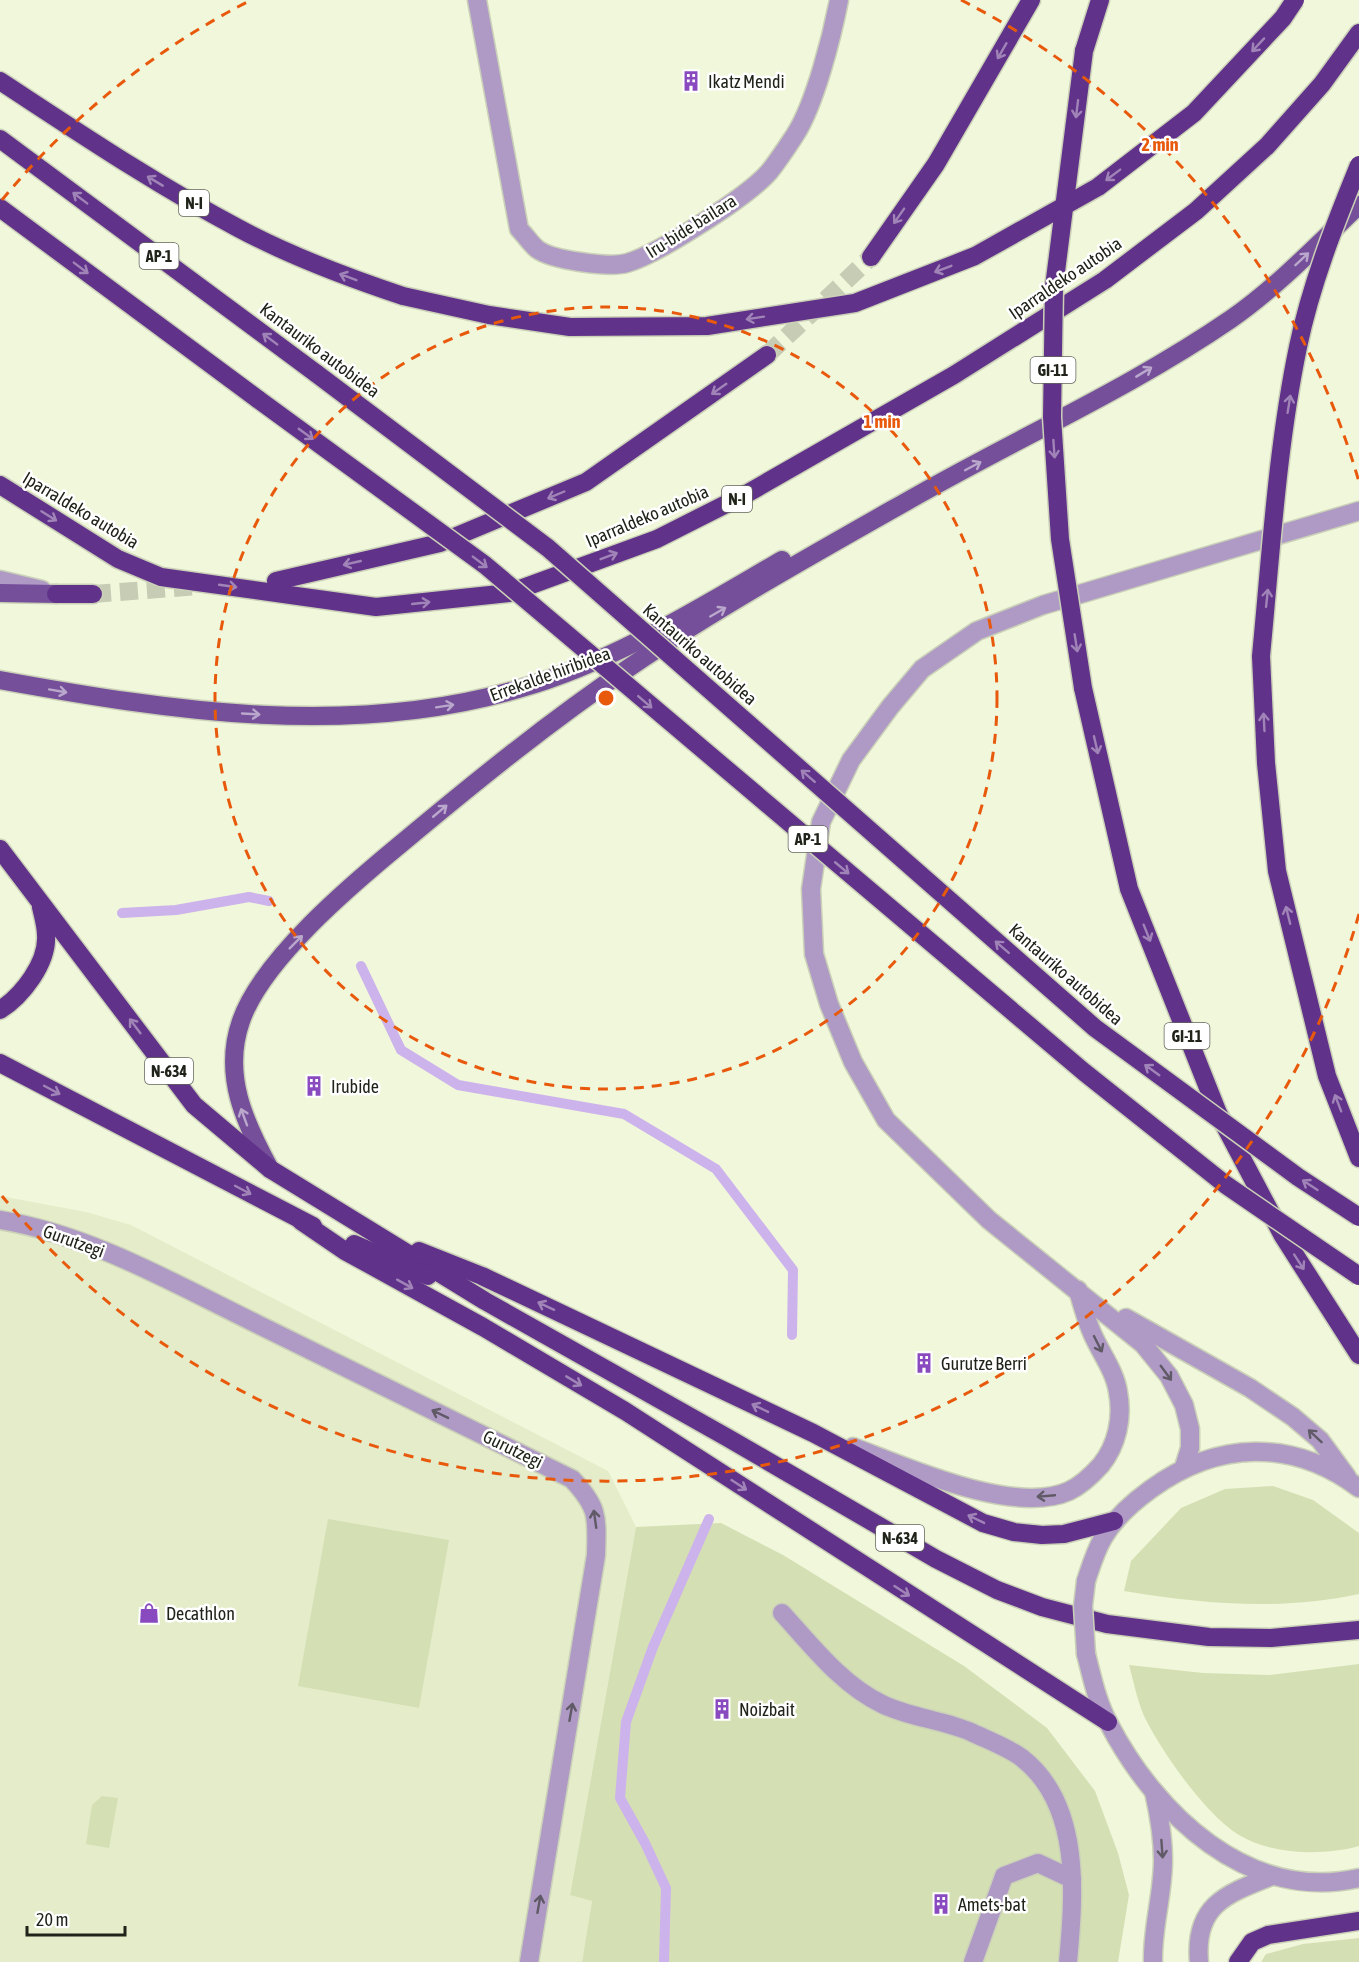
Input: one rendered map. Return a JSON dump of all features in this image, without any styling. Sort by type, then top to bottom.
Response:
[{"type":"highway","points":[[871,257],[936,164],[1031,0]]},
{"type":"highway","name":"GI-11","points":[[1100,0],[1084,51],[1054,287],[1052,417],[1060,538],[1083,688],[1129,889],[1218,1113],[1283,1236],[1359,1355]]},
{"type":"highway","name":"N-I","points":[[0,81],[153,180],[238,229],[351,279],[403,296],[489,315],[570,327],[707,326],[855,303],[975,256],[1098,187],[1194,113],[1283,18],[1295,0]]},
{"type":"highway","name":"Iparraldeko autobia","points":[[0,485],[118,560],[161,577],[376,607],[509,593],[657,539],[748,494],[944,381],[1105,280],[1196,211],[1267,146],[1322,84],[1359,33]]},
{"type":"highway","name":"Kantauriko autobidea","points":[[0,139],[549,548],[1095,1028],[1298,1177],[1359,1217]]},
{"type":"highway","points":[[1359,165],[1327,243],[1298,346],[1281,461],[1261,656],[1266,763],[1277,871],[1327,1076],[1359,1158]]},
{"type":"highway","name":"AP-1","points":[[0,208],[485,565],[1084,1072],[1226,1185],[1359,1276]]},
{"type":"highway","points":[[276,581],[440,543],[586,482],[767,355]]},
{"type":"highway","points":[[56,594],[93,594]]},
{"type":"highway","name":"N-634","points":[[0,849],[194,1105],[270,1169],[484,1301],[728,1438],[936,1559],[998,1590],[1042,1607],[1107,1624],[1209,1637],[1271,1638],[1359,1630]]},
{"type":"highway","points":[[0,1010],[11,1003],[39,965],[46,938],[41,903]]},
{"type":"highway","name":"N-634","points":[[0,1063],[301,1221],[484,1301]]},
{"type":"highway","name":"N-634","points":[[301,1221],[345,1251],[483,1327],[625,1411],[1108,1722]]},
{"type":"highway","name":"N-634","points":[[391,1243],[482,1276],[813,1433],[983,1523],[1014,1532],[1064,1534],[1114,1521]]},
{"type":"highway","points":[[1238,1962],[1252,1942],[1268,1935],[1359,1921]]},
{"type":"main road","points":[[270,1169],[242,1115],[235,1083],[235,1054],[240,1024],[253,994],[279,959],[361,877],[489,771],[628,669],[676,637],[921,493],[1113,391],[1231,319],[1279,280],[1359,205]]},
{"type":"main road","name":"Errekalde hiribidea","points":[[0,680],[88,696],[195,711],[292,716],[396,712],[471,702],[523,688],[601,659],[830,534],[921,493]]},
{"type":"main road","points":[[0,593],[56,594]]},
{"type":"street","name":"Iru-bide bailara","points":[[477,0],[519,229],[539,251],[611,266],[627,263],[658,249],[704,222],[768,173],[797,132],[833,31],[839,0]]},
{"type":"street","points":[[1184,1467],[1190,1448],[1190,1429],[1184,1405],[1169,1376],[1143,1344],[989,1220],[886,1120],[853,1062],[829,1004],[814,954],[810,889],[821,822],[851,760],[890,707],[922,669],[977,631],[1043,605],[1359,511]]},
{"type":"street","points":[[0,580],[56,594]]},
{"type":"street","name":"Gurutzegi","points":[[0,1220],[84,1242],[172,1282],[572,1479],[590,1498],[597,1518],[596,1555],[529,1962]]},
{"type":"street","points":[[813,1433],[956,1485],[1024,1497],[1049,1497],[1069,1491],[1091,1477],[1107,1457],[1117,1436],[1120,1414],[1118,1390],[1092,1333],[1078,1290]]},
{"type":"street","points":[[1078,1290],[1200,1362],[1250,1388],[1293,1417],[1320,1440],[1355,1485]]},
{"type":"street","points":[[1355,1485],[1297,1456],[1271,1452],[1241,1451],[1184,1467],[1142,1495],[1114,1521],[1098,1548],[1086,1581],[1083,1606],[1086,1654],[1094,1687],[1108,1722],[1154,1792],[1194,1833],[1232,1860],[1272,1876],[1307,1881],[1359,1878]]},
{"type":"street","points":[[782,1613],[836,1672],[882,1704],[972,1732],[1022,1758],[1054,1795],[1068,1841],[1072,1879],[1068,1962]]},
{"type":"street","points":[[1153,1962],[1152,1942],[1163,1862],[1161,1822],[1154,1792]]},
{"type":"street","points":[[973,1962],[1004,1876],[1038,1863],[1072,1879]]},
{"type":"street","points":[[1199,1962],[1198,1947],[1203,1924],[1213,1905],[1230,1893],[1272,1876]]},
{"type":"shaded area","points":[[0,1196],[86,1212],[131,1225],[608,1471],[636,1527],[570,1894],[592,1901],[582,1962],[0,1962]]},
{"type":"shaded area","points":[[1273,1486],[1313,1500],[1359,1533],[1359,1594],[1300,1603],[1242,1604],[1124,1591],[1131,1561],[1181,1508],[1225,1489]]},
{"type":"shaded area","points":[[328,1519],[449,1540],[419,1708],[298,1686]]},
{"type":"shaded area","points":[[721,1523],[783,1555],[964,1666],[1047,1728],[1095,1791],[1118,1853],[1129,1895],[1118,1962],[582,1962],[592,1901],[570,1895],[636,1527]]},
{"type":"shaded area","points":[[1359,1664],[1359,1846],[1314,1852],[1282,1850],[1252,1842],[1226,1826],[1213,1814],[1187,1784],[1147,1722],[1136,1694],[1129,1665],[1203,1673],[1269,1675]]},
{"type":"shaded area","points":[[102,1796],[118,1798],[109,1848],[86,1844],[92,1805]]},
{"type":"shaded area","points":[[1359,1938],[1359,1962],[1261,1962],[1266,1954],[1303,1944]]},
{"type":"waterway","points":[[122,913],[176,910],[249,897],[269,901]]},
{"type":"waterway","points":[[361,966],[401,1050],[458,1085],[624,1114],[716,1169],[793,1270],[792,1335]]},
{"type":"waterway","points":[[664,1962],[666,1888],[620,1798],[626,1722],[653,1647],[709,1519]]},
{"type":"tunnel","points":[[767,355],[871,257]]},
{"type":"tunnel","points":[[93,594],[199,586]]},
{"type":"place","name":"Ikatz Mendi","points":[[691,81]]},
{"type":"place","name":"Irubide","points":[[314,1086]]},
{"type":"place","name":"Gurutze Berri","points":[[924,1363]]},
{"type":"place","name":"Decathlon","points":[[149,1613]]},
{"type":"place","name":"Noizbait","points":[[722,1709]]},
{"type":"place","name":"Amets-bat","points":[[941,1904]]}]
